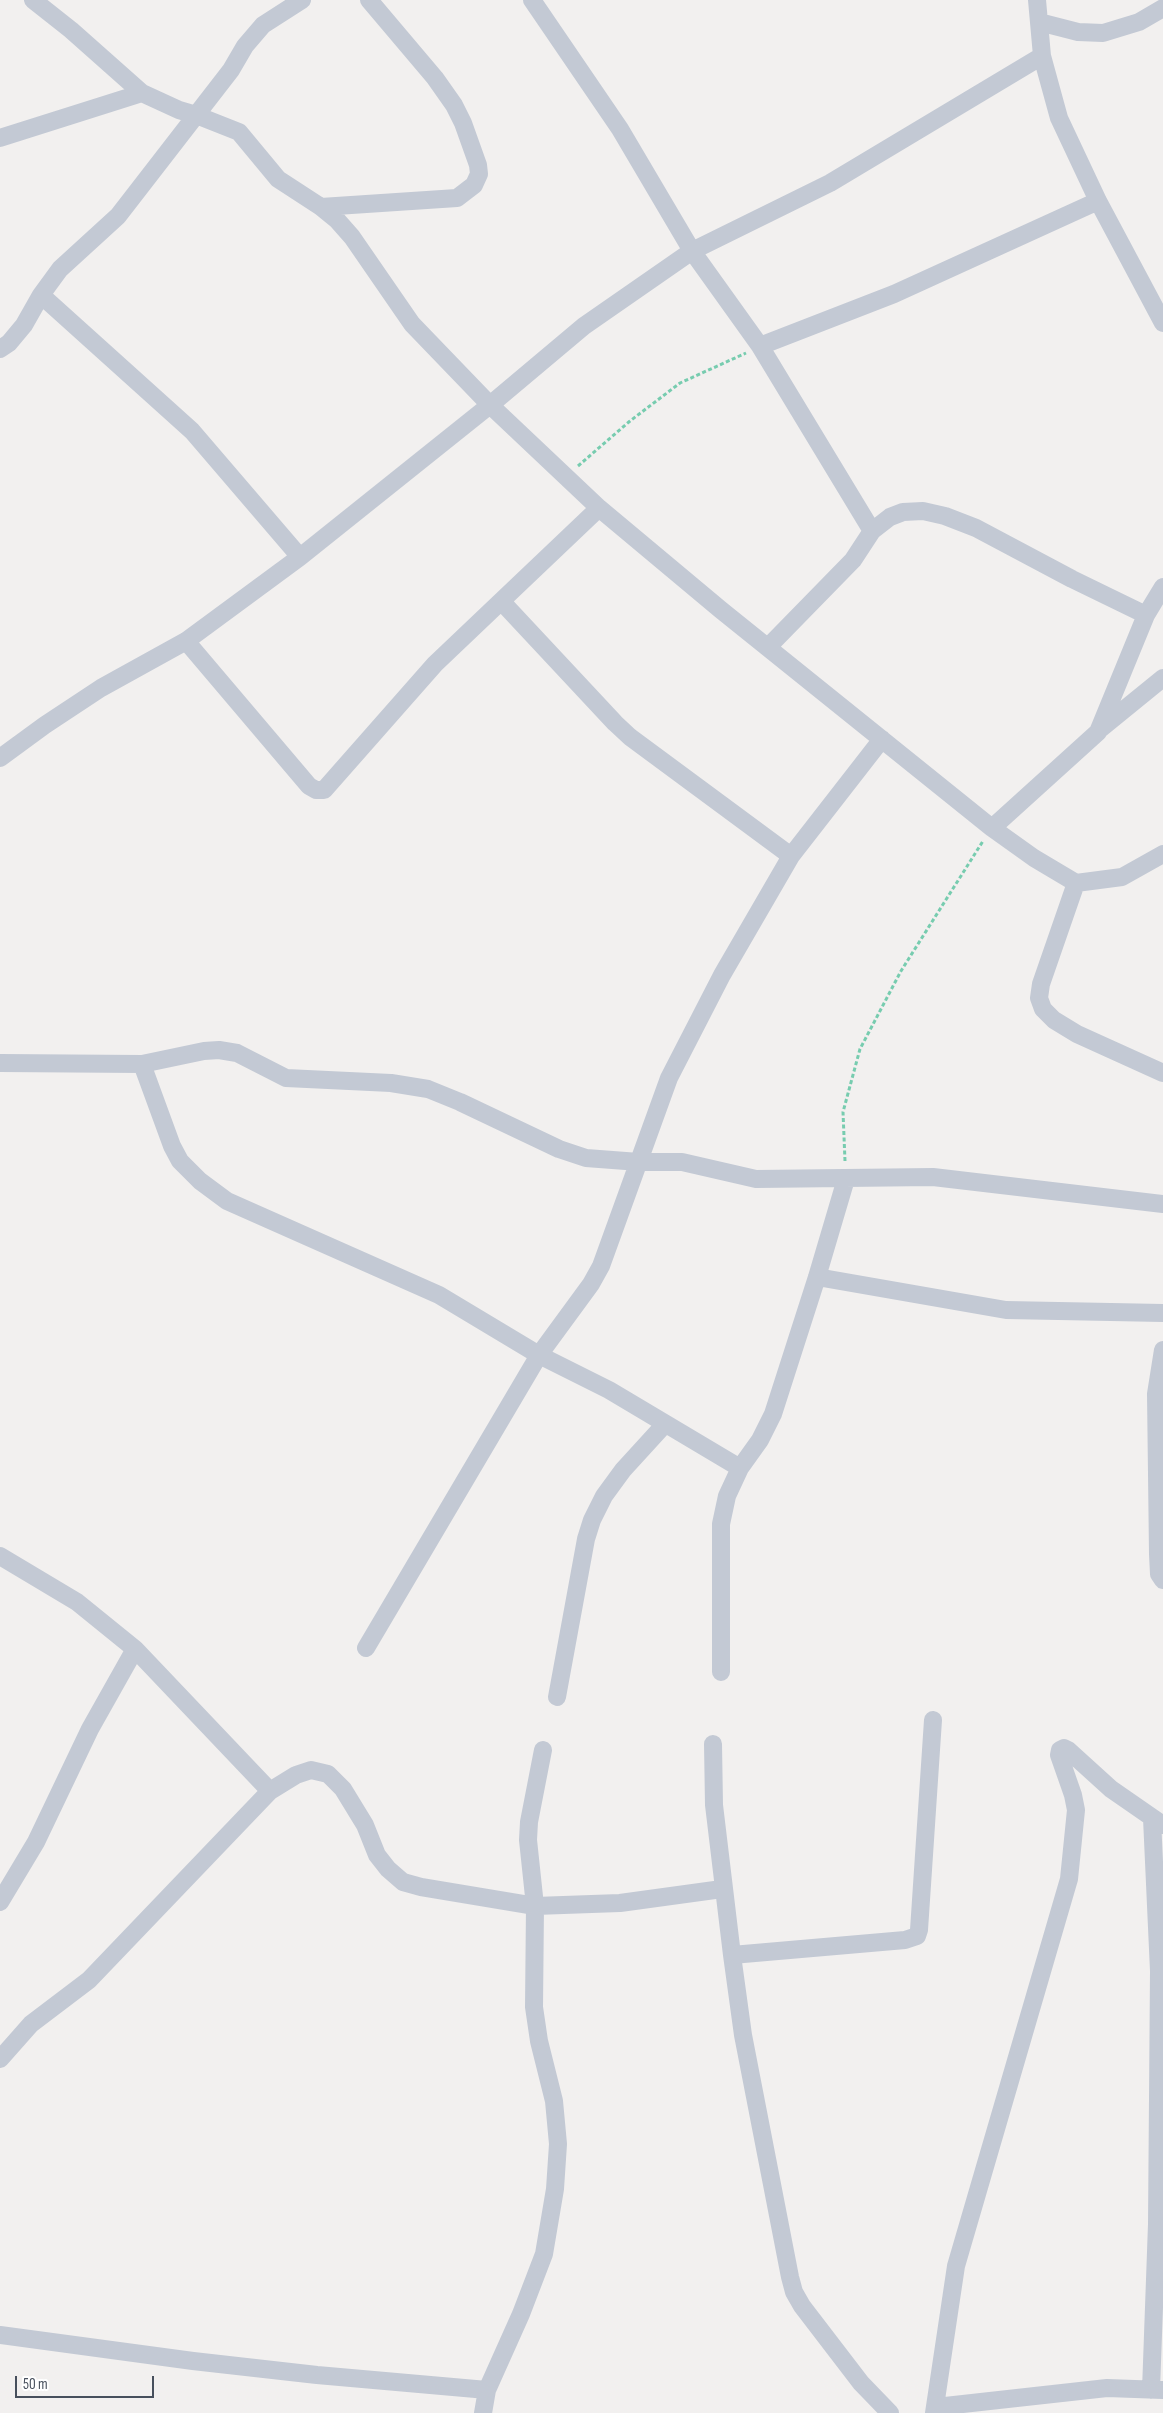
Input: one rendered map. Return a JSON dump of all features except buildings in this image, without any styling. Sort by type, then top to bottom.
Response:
[{"type":"street","points":[[33,0],[71,30],[142,93],[178,110],[196,115],[238,132],[278,179],[321,207],[352,237],[412,324],[490,405],[566,478],[600,508],[992,828],[1034,858],[1076,883],[1122,877],[1163,854]]},
{"type":"street","points":[[0,349],[9,343],[24,325],[41,294],[60,268],[75,252],[118,216],[231,70],[244,46],[263,25],[302,0]]},
{"type":"street","points":[[321,207],[457,198],[474,185],[479,174],[478,165],[463,123],[454,105],[435,78],[369,0]]},
{"type":"street","points":[[532,0],[620,129],[692,251],[760,346],[872,531]]},
{"type":"street","points":[[1037,0],[1042,56],[1059,118],[1098,201],[1163,323]]},
{"type":"street","points":[[1039,22],[1078,32],[1103,33],[1139,22],[1163,8]]},
{"type":"street","points":[[0,758],[101,688],[186,641],[300,557],[490,405],[584,326],[692,251],[830,183],[1042,56]]},
{"type":"street","points":[[0,138],[142,93]]},
{"type":"street","points":[[760,346],[894,294],[1098,201]]},
{"type":"street","points":[[41,294],[192,431],[300,557]]},
{"type":"street","points":[[186,641],[309,786],[316,790],[324,790],[435,664],[600,508]]},
{"type":"street","points":[[768,646],[853,560],[872,531],[890,517],[903,512],[922,511],[945,516],[976,528],[1072,579],[1146,614]]},
{"type":"street","points":[[1098,732],[1146,614],[1163,587]]},
{"type":"street","points":[[502,602],[620,728],[791,856]]},
{"type":"street","points":[[992,828],[1098,732],[1163,678]]},
{"type":"street","points":[[366,1648],[539,1355],[598,1272],[669,1078],[722,975],[791,856],[882,739]]},
{"type":"street","points":[[1076,883],[1041,984],[1039,998],[1044,1009],[1054,1020],[1076,1034],[1163,1073]]},
{"type":"street","points":[[0,1064],[142,1064],[204,1051],[220,1050],[237,1054],[286,1078],[391,1083],[428,1089],[460,1102],[559,1149],[586,1158],[639,1162],[682,1162],[756,1179],[933,1177],[1163,1204]]},
{"type":"street","points":[[142,1064],[172,1146],[180,1161],[200,1181],[227,1201],[259,1217],[426,1289],[539,1355],[609,1390],[740,1468]]},
{"type":"street","points":[[721,1672],[721,1524],[727,1496],[740,1468],[760,1440],[773,1414],[817,1277],[846,1178]]},
{"type":"street","points":[[817,1277],[1006,1310],[1163,1313]]},
{"type":"street","points":[[1163,1350],[1156,1394],[1158,1554],[1160,1574],[1163,1580]]},
{"type":"street","points":[[557,1697],[586,1539],[592,1520],[604,1496],[623,1470],[665,1424]]},
{"type":"street","points":[[0,1556],[77,1602],[135,1649],[270,1791]]},
{"type":"street","points":[[0,1902],[36,1842],[90,1729],[135,1649]]},
{"type":"street","points":[[732,1955],[911,1939],[917,1936],[933,1720]]},
{"type":"street","points":[[713,1744],[714,1805],[722,1889],[743,2036],[794,2292],[861,2383],[890,2413]]},
{"type":"street","points":[[1064,1748],[1068,1750],[1111,1789],[1158,1822],[1157,2390],[1107,2388],[935,2410],[956,2266],[1069,1879],[1076,1810],[1073,1795],[1059,1755],[1060,1750],[1064,1748]]},
{"type":"street","points":[[482,2413],[487,2390],[521,2314],[544,2254],[555,2189],[558,2144],[554,2101],[539,2041],[534,2007],[535,1906],[528,1840],[529,1822],[542,1750]]},
{"type":"street","points":[[0,2059],[31,2024],[89,1980],[270,1791],[296,1775],[311,1770],[328,1774],[343,1789],[365,1825],[377,1855],[388,1870],[404,1882],[421,1887],[535,1906],[620,1904],[722,1889]]},
{"type":"street","points":[[0,2335],[193,2362],[317,2376],[487,2390]]},
{"type":"path","points":[[566,478],[630,421],[680,383],[760,346]]},
{"type":"path","points":[[846,1178],[843,1112],[860,1049],[901,972],[992,828]]}]
